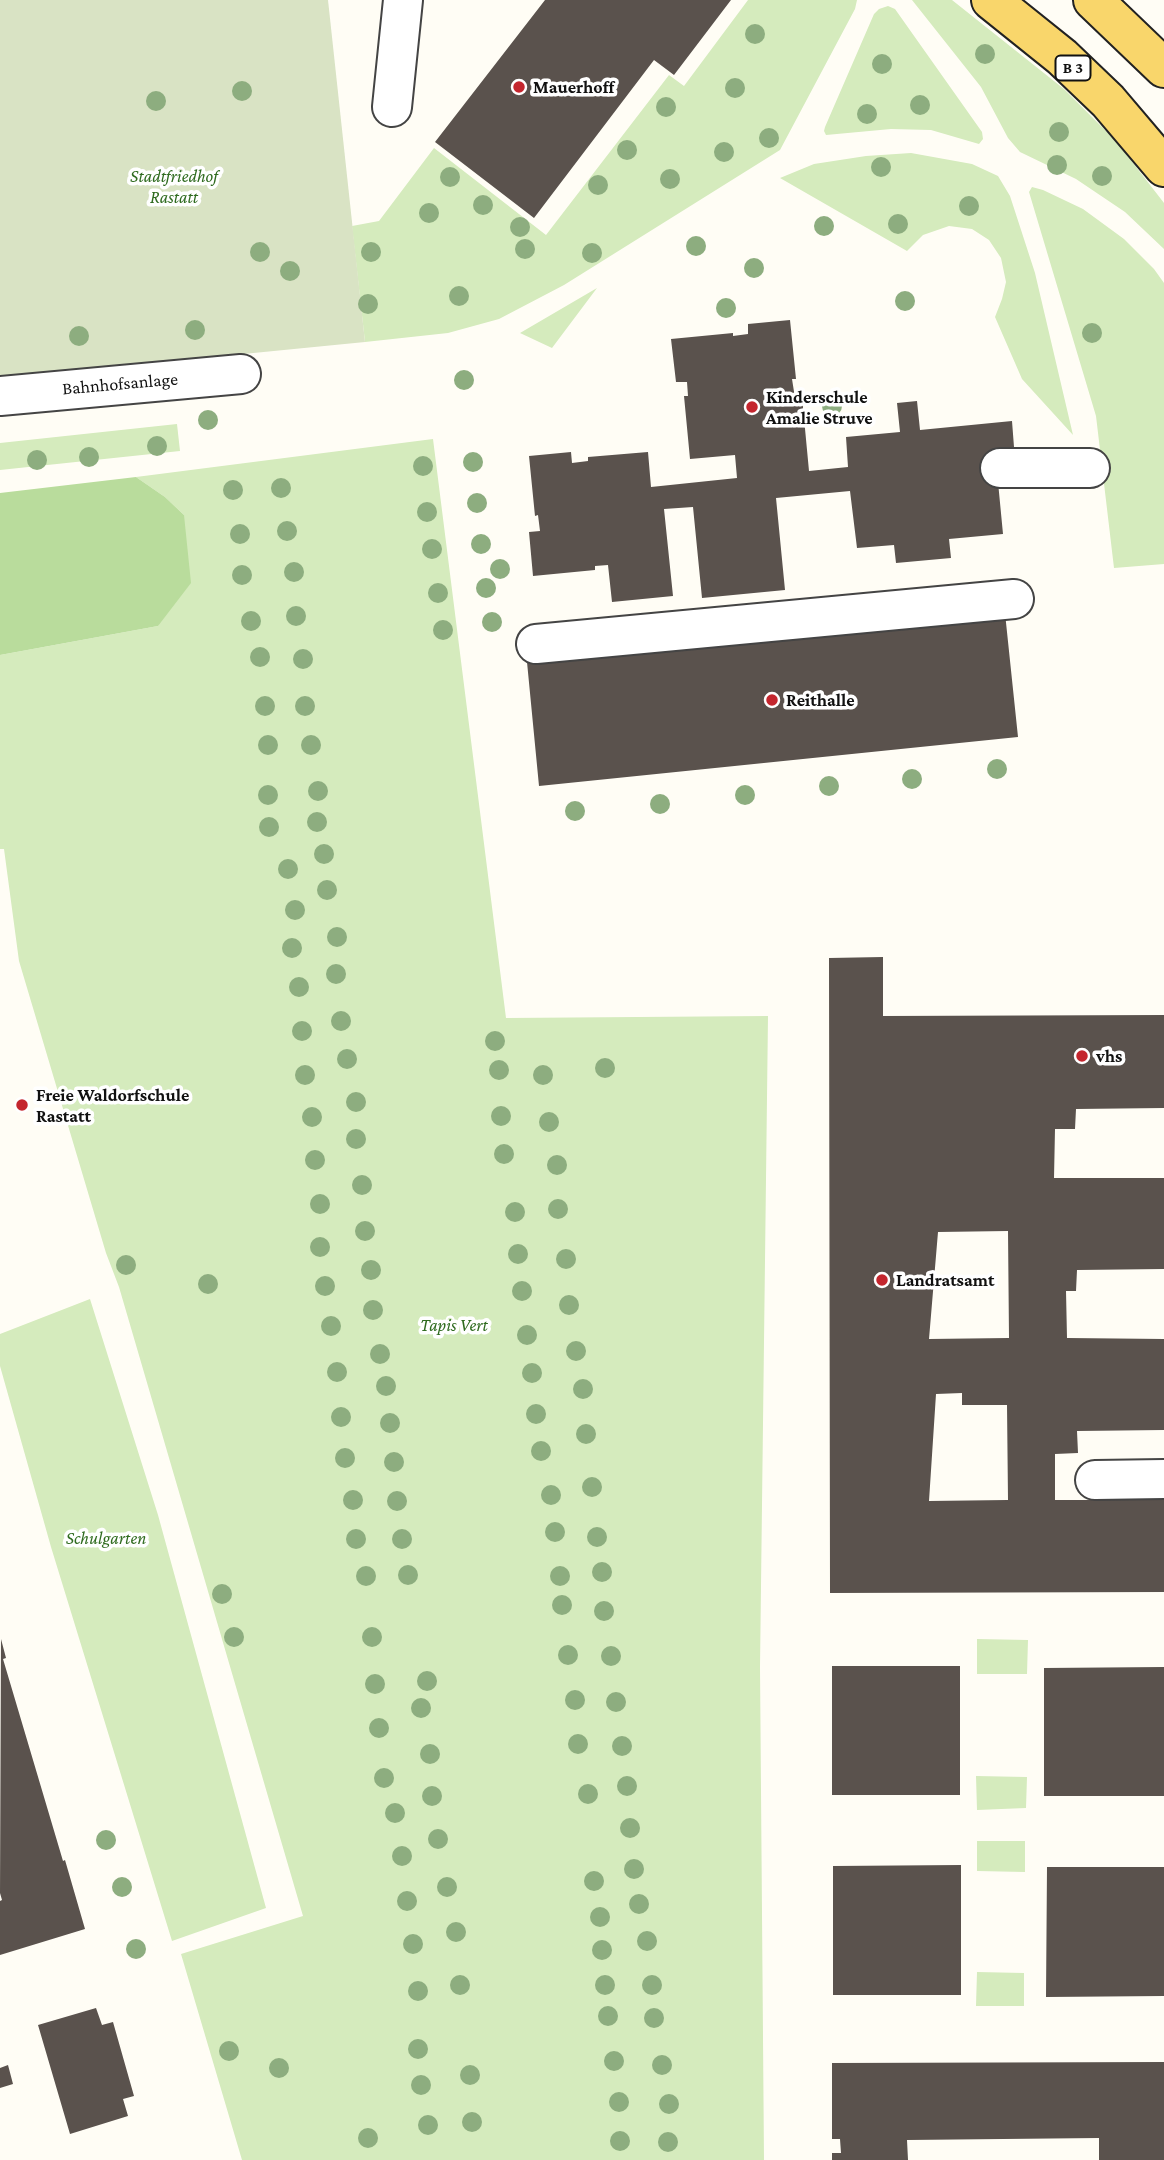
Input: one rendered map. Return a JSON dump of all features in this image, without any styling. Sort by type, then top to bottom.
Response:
[{"type":"main road","name":"B 3","points":[[991,0],[1062,57],[1108,101],[1164,167]]},
{"type":"main road","points":[[1093,0],[1164,68]]},
{"type":"lane","points":[[392,107],[402,0]]},
{"type":"lane","name":"Bahnhofsanlage","points":[[0,396],[240,374]]},
{"type":"lane","points":[[1000,468],[1090,468]]},
{"type":"lane","points":[[536,644],[1014,599]]},
{"type":"lane","points":[[1095,1480],[1164,1479]]},
{"type":"green space","name":"Stadtfriedhof Rastatt","points":[[0,0],[328,0],[365,342],[0,378]]},
{"type":"green space","points":[[748,0],[857,0],[855,9],[780,150],[564,285],[499,319],[448,333],[365,342],[352,226],[379,221],[434,148],[546,235],[669,75],[684,86]]},
{"type":"green space","points":[[912,0],[952,0],[1064,89],[1116,141],[1164,203],[1164,249],[1125,212],[1076,179],[1020,152],[1008,138],[981,87]]},
{"type":"green space","points":[[888,6],[895,9],[982,132],[983,139],[979,144],[931,130],[891,129],[826,135],[825,127],[874,14]]},
{"type":"green space","points":[[911,153],[972,164],[998,176],[1010,196],[1035,273],[1073,435],[1022,379],[995,317],[1006,282],[1001,258],[989,240],[972,229],[949,226],[923,235],[907,251],[780,178],[814,164]]},
{"type":"green space","points":[[1032,187],[1083,209],[1124,239],[1164,283],[1164,564],[1114,568],[1096,416],[1029,192]]},
{"type":"green space","points":[[597,288],[552,348],[520,333]]},
{"type":"green space","points":[[177,424],[180,451],[0,470],[0,443]]},
{"type":"green space","name":"Tapis Vert","points":[[433,439],[506,1018],[768,1016],[760,1667],[764,2160],[242,2160],[181,1954],[303,1916],[119,1287],[106,1253],[19,961],[4,849],[0,849],[0,655],[158,626],[184,515],[165,497],[136,477]]},
{"type":"green space","points":[[136,477],[165,497],[184,515],[191,583],[158,626],[0,655],[0,493]]},
{"type":"green space","name":"Schulgarten","points":[[90,1299],[158,1515],[266,1908],[172,1941],[51,1547],[0,1366],[0,1334]]},
{"type":"green space","points":[[977,1639],[1028,1640],[1027,1674],[977,1674]]},
{"type":"green space","points":[[976,1776],[1027,1777],[1026,1808],[977,1810]]},
{"type":"green space","points":[[977,1841],[1025,1841],[1025,1872],[977,1871]]},
{"type":"green space","points":[[977,1972],[1024,1973],[1024,2006],[976,2006]]},
{"type":"building","points":[[545,0],[731,0],[674,75],[654,60],[534,218],[435,142]]},
{"type":"building","points":[[790,320],[796,379],[792,379],[795,398],[802,397],[809,471],[848,467],[846,437],[900,432],[897,403],[917,401],[920,430],[1012,421],[1015,460],[998,482],[1003,534],[949,539],[951,558],[896,563],[894,545],[857,548],[850,491],[776,498],[785,590],[702,598],[693,507],[664,509],[673,596],[612,602],[608,565],[595,566],[595,570],[533,576],[529,532],[540,531],[538,515],[535,516],[529,456],[571,452],[572,463],[588,461],[588,457],[648,452],[651,487],[737,478],[735,455],[690,459],[684,396],[688,396],[687,382],[676,382],[671,339],[748,334],[748,324]]},
{"type":"building","name":"Reithalle","points":[[1005,613],[1018,737],[539,786],[527,662]]},
{"type":"building","name":"Landratsamt","points":[[883,957],[883,1016],[1164,1015],[1164,1108],[1076,1109],[1075,1129],[1055,1129],[1054,1178],[1164,1178],[1164,1269],[1077,1270],[1076,1291],[1066,1291],[1067,1338],[1164,1339],[1164,1430],[1077,1431],[1078,1453],[1055,1454],[1055,1500],[1164,1500],[1164,1592],[830,1593],[829,958]],"holes":[[[1008,1231],[1009,1338],[929,1339],[938,1232]],[[962,1393],[962,1405],[1007,1405],[1008,1500],[929,1501],[936,1394]]]},
{"type":"building","points":[[1,1639],[6,1658],[3,1659],[85,1929],[0,1955],[2,1900]]},
{"type":"building","points":[[832,1666],[960,1666],[960,1795],[832,1795]]},
{"type":"building","points":[[1164,1667],[1164,1796],[1044,1796],[1044,1668]]},
{"type":"building","points":[[961,1865],[961,1995],[833,1995],[833,1866]]},
{"type":"building","points":[[1047,1867],[1164,1867],[1164,1996],[1046,1997]]},
{"type":"building","points":[[96,2008],[102,2025],[113,2022],[134,2096],[123,2099],[128,2116],[70,2134],[38,2025]]},
{"type":"building","points":[[1164,2062],[1164,2160],[1099,2160],[1099,2138],[907,2140],[908,2160],[832,2160],[832,2153],[841,2153],[840,2139],[832,2139],[832,2063]]},
{"type":"building","points":[[8,2065],[13,2084],[0,2088],[0,2068]]},
{"type":"place","name":"Mauerhoff","points":[[519,87]]},
{"type":"place","name":"Kinderschule Amalie Struve","points":[[752,407]]},
{"type":"place","name":"Reithalle","points":[[772,700]]},
{"type":"place","name":"vhs","points":[[1082,1056]]},
{"type":"place","name":"Freie Waldorfschule Rastatt","points":[[22,1105]]},
{"type":"place","name":"Landratsamt","points":[[882,1280]]}]
